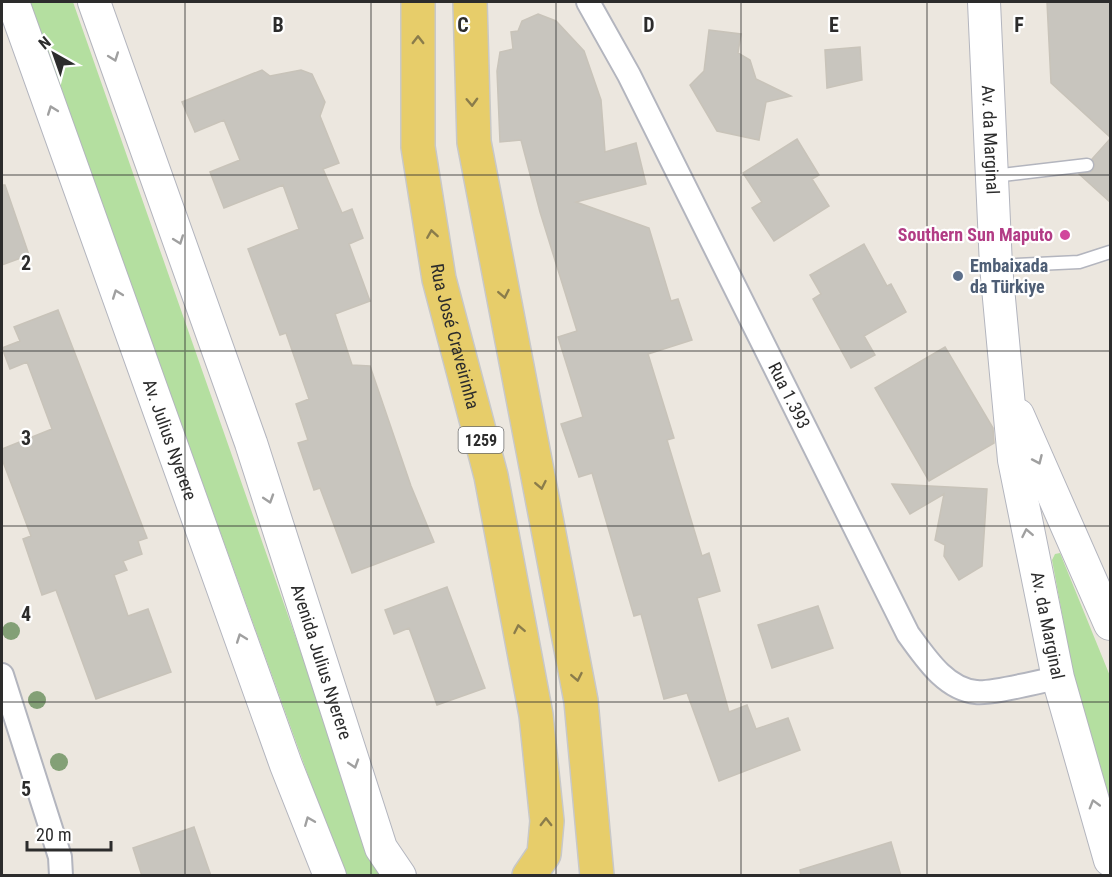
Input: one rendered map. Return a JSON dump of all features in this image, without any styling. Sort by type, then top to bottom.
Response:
[{"type":"main road","name":"Av. Julius Nyerere","points":[[13,2],[286,765],[330,876]]},
{"type":"main road","name":"Avenida Julius Nyerere","points":[[94,2],[251,443],[381,848],[400,876]]},
{"type":"main road","name":"Rua José Craveirinha","points":[[418,2],[418,147],[437,268],[490,476],[536,715],[547,820],[544,854],[529,876]]},
{"type":"main road","points":[[470,2],[474,142],[581,701],[597,876]]},
{"type":"main road","name":"Av. da Marginal","points":[[984,2],[996,266],[1014,460],[1058,678],[1110,860]]},
{"type":"main road","name":"Av. da Marginal","points":[[1006,387],[1110,624]]},
{"type":"street","name":"Rua 1.393","points":[[588,2],[645,106],[908,634],[946,680],[976,692],[1058,678]]},
{"type":"street","points":[[3,686],[60,857],[61,876]]},
{"type":"lane","points":[[992,176],[1087,165]]},
{"type":"lane","points":[[996,266],[1079,262],[1110,252]]},
{"type":"green space","points":[[29,2],[73,2],[379,875],[344,875]]},
{"type":"green space","points":[[1060,553],[1110,676],[1110,831],[1085,737],[1052,560],[1055,554]]},
{"type":"building","points":[[1047,2],[1110,2],[1110,137],[1051,83]]},
{"type":"building","points":[[538,14],[556,21],[584,51],[601,100],[605,152],[636,143],[646,184],[576,202],[649,228],[671,301],[678,299],[692,340],[648,354],[674,438],[667,440],[702,556],[709,553],[720,591],[697,598],[729,712],[747,705],[756,729],[788,718],[800,750],[719,781],[687,693],[664,699],[641,614],[634,616],[592,473],[579,477],[561,424],[583,417],[558,337],[577,331],[540,212],[521,140],[500,142],[497,71],[500,52],[513,49],[511,32],[518,31],[522,21]]},
{"type":"building","points":[[709,30],[741,34],[738,53],[750,60],[756,79],[791,96],[766,102],[759,140],[717,131],[690,85],[704,71]]},
{"type":"building","points":[[860,47],[862,80],[827,88],[825,50]]},
{"type":"building","points":[[262,70],[270,76],[301,70],[312,74],[325,102],[320,116],[339,163],[323,169],[342,213],[352,209],[363,238],[349,244],[370,301],[335,314],[352,365],[370,366],[411,486],[434,542],[352,573],[320,488],[314,490],[298,443],[308,440],[296,404],[309,399],[286,333],[280,335],[248,249],[299,229],[283,185],[224,208],[210,172],[240,160],[224,120],[195,132],[182,102]]},
{"type":"building","points":[[797,139],[819,175],[812,179],[829,206],[774,241],[752,208],[762,202],[743,173]]},
{"type":"building","points":[[1110,139],[1110,202],[1079,174],[1092,171],[1095,165],[1092,159]]},
{"type":"building","points":[[2,185],[5,185],[29,255],[2,265]]},
{"type":"building","points":[[864,244],[887,286],[891,284],[906,312],[864,336],[875,355],[851,368],[813,299],[821,294],[810,275]]},
{"type":"building","points":[[58,310],[147,538],[138,541],[142,554],[123,561],[127,570],[114,575],[128,616],[148,609],[171,672],[96,699],[56,590],[42,595],[23,539],[31,536],[2,459],[2,449],[52,429],[27,362],[10,369],[2,348],[20,341],[14,327]]},
{"type":"building","points":[[945,347],[993,428],[994,443],[929,481],[875,388]]},
{"type":"building","points":[[892,484],[987,489],[982,566],[959,580],[944,556],[945,545],[935,540],[944,494],[910,514]]},
{"type":"building","points":[[447,587],[485,688],[437,705],[409,628],[394,634],[385,610]]},
{"type":"building","points":[[818,606],[833,648],[772,668],[758,625]]},
{"type":"building","points":[[194,827],[211,876],[142,876],[133,848]]},
{"type":"building","points":[[891,842],[901,876],[801,876],[800,870]]},
{"type":"place","name":"Southern Sun Maputo","points":[[1065,235]]},
{"type":"place","name":"Embaixada da Türkiye","points":[[958,276]]}]
